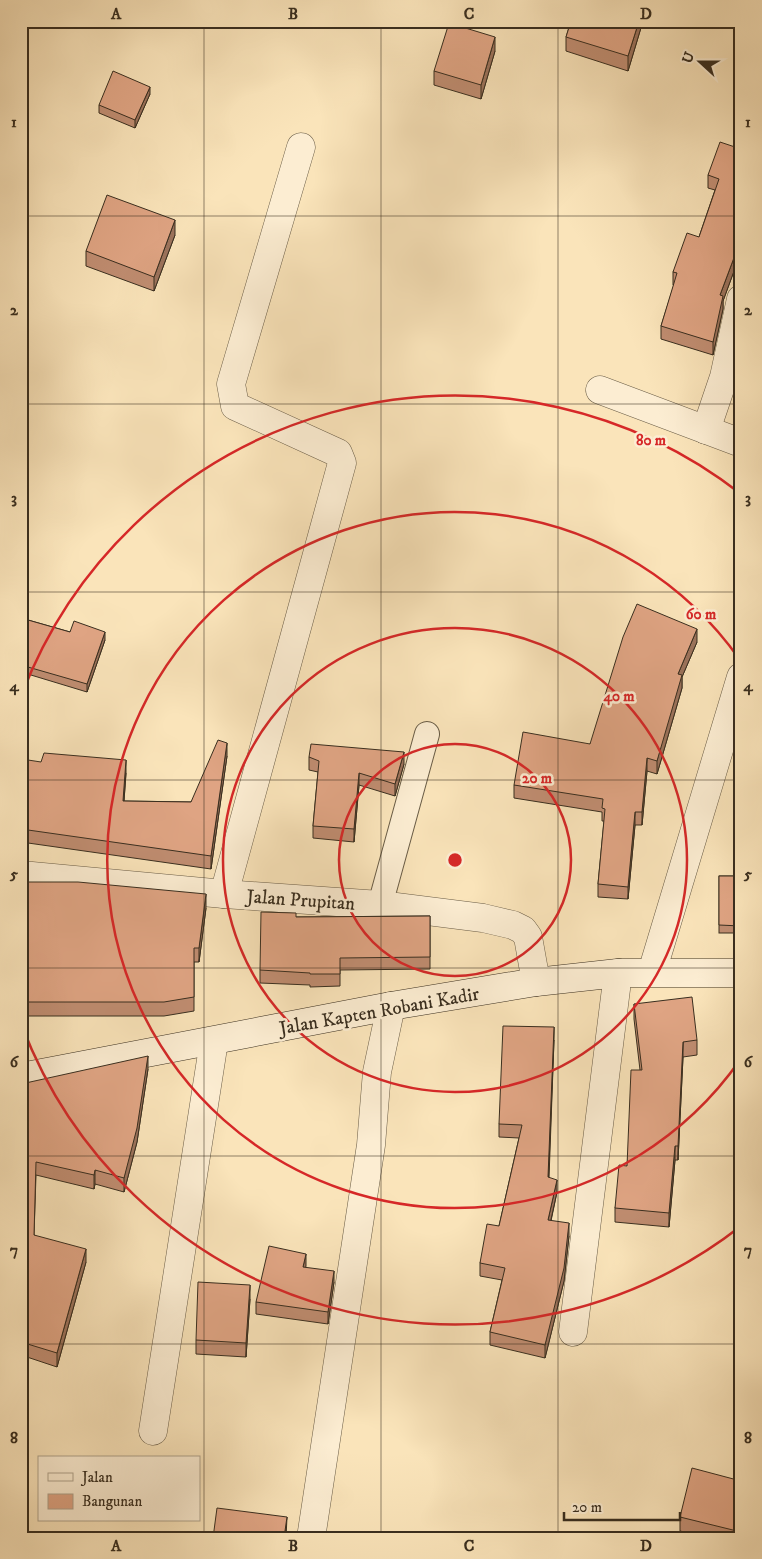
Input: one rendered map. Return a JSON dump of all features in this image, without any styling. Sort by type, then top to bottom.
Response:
[{"type":"street","points":[[224,894],[342,463],[338,453],[235,406],[232,398],[231,384],[301,147]]},
{"type":"street","points":[[706,430],[724,377],[741,298]]},
{"type":"street","points":[[600,390],[741,442]]},
{"type":"street","points":[[652,972],[741,677]]},
{"type":"street","name":"Jalan Prupitan","points":[[21,875],[224,894],[380,905],[483,918],[513,925],[523,930],[528,937],[536,982]]},
{"type":"street","points":[[573,1332],[618,973]]},
{"type":"street","name":"Jalan Kapten Robani Kadir","points":[[21,1076],[214,1042],[391,1006],[536,982],[618,973],[741,973]]},
{"type":"street","points":[[311,1538],[371,1145],[378,1072],[391,1006]]},
{"type":"street","points":[[153,1431],[214,1042]]},
{"type":"lane","points":[[380,905],[427,734]]},
{"type":"building","points":[[571,21],[639,21],[628,56],[566,37]]},
{"type":"building","points":[[449,23],[495,37],[481,85],[434,71]]},
{"type":"building","points":[[113,71],[150,87],[135,120],[99,105]]},
{"type":"building","points":[[720,142],[741,149],[741,239],[720,295],[723,296],[713,342],[661,326],[677,273],[673,272],[687,233],[699,237],[719,179],[708,175]]},
{"type":"building","points":[[107,195],[175,220],[154,277],[86,251]]},
{"type":"building","points":[[637,604],[697,629],[678,674],[682,675],[657,761],[647,758],[642,812],[635,812],[628,887],[598,884],[605,809],[602,808],[603,799],[514,785],[523,732],[590,744],[623,637]]},
{"type":"building","points":[[21,618],[70,632],[74,621],[105,632],[87,684],[21,665]]},
{"type":"building","points":[[218,740],[227,743],[211,856],[21,829],[21,801],[28,760],[41,762],[44,753],[126,760],[123,801],[191,802]]},
{"type":"building","points":[[311,744],[404,752],[395,784],[359,773],[354,829],[313,826],[319,761],[309,757]]},
{"type":"building","points":[[719,876],[741,876],[741,926],[719,925]]},
{"type":"building","points":[[21,882],[78,882],[206,894],[199,948],[194,948],[194,997],[164,1002],[21,1002]]},
{"type":"building","points":[[261,912],[296,913],[296,917],[430,916],[430,957],[340,958],[340,974],[260,970]]},
{"type":"building","points":[[692,997],[697,1040],[683,1042],[678,1146],[675,1146],[669,1213],[615,1208],[619,1165],[627,1166],[631,1070],[642,1070],[634,1004]]},
{"type":"building","points":[[503,1026],[554,1027],[548,1177],[557,1180],[548,1220],[569,1223],[564,1268],[545,1345],[490,1332],[505,1268],[480,1263],[487,1224],[499,1226],[522,1125],[499,1124]]},
{"type":"building","points":[[148,1056],[137,1128],[124,1178],[95,1170],[94,1175],[36,1162],[34,1235],[86,1249],[57,1353],[21,1342],[21,1084]]},
{"type":"building","points":[[269,1246],[306,1254],[303,1267],[334,1271],[328,1312],[256,1302]]},
{"type":"building","points":[[198,1282],[250,1285],[246,1343],[196,1340]]},
{"type":"building","points":[[692,1468],[741,1481],[741,1532],[680,1517]]},
{"type":"building","points":[[217,1508],[287,1517],[284,1538],[213,1538]]}]
